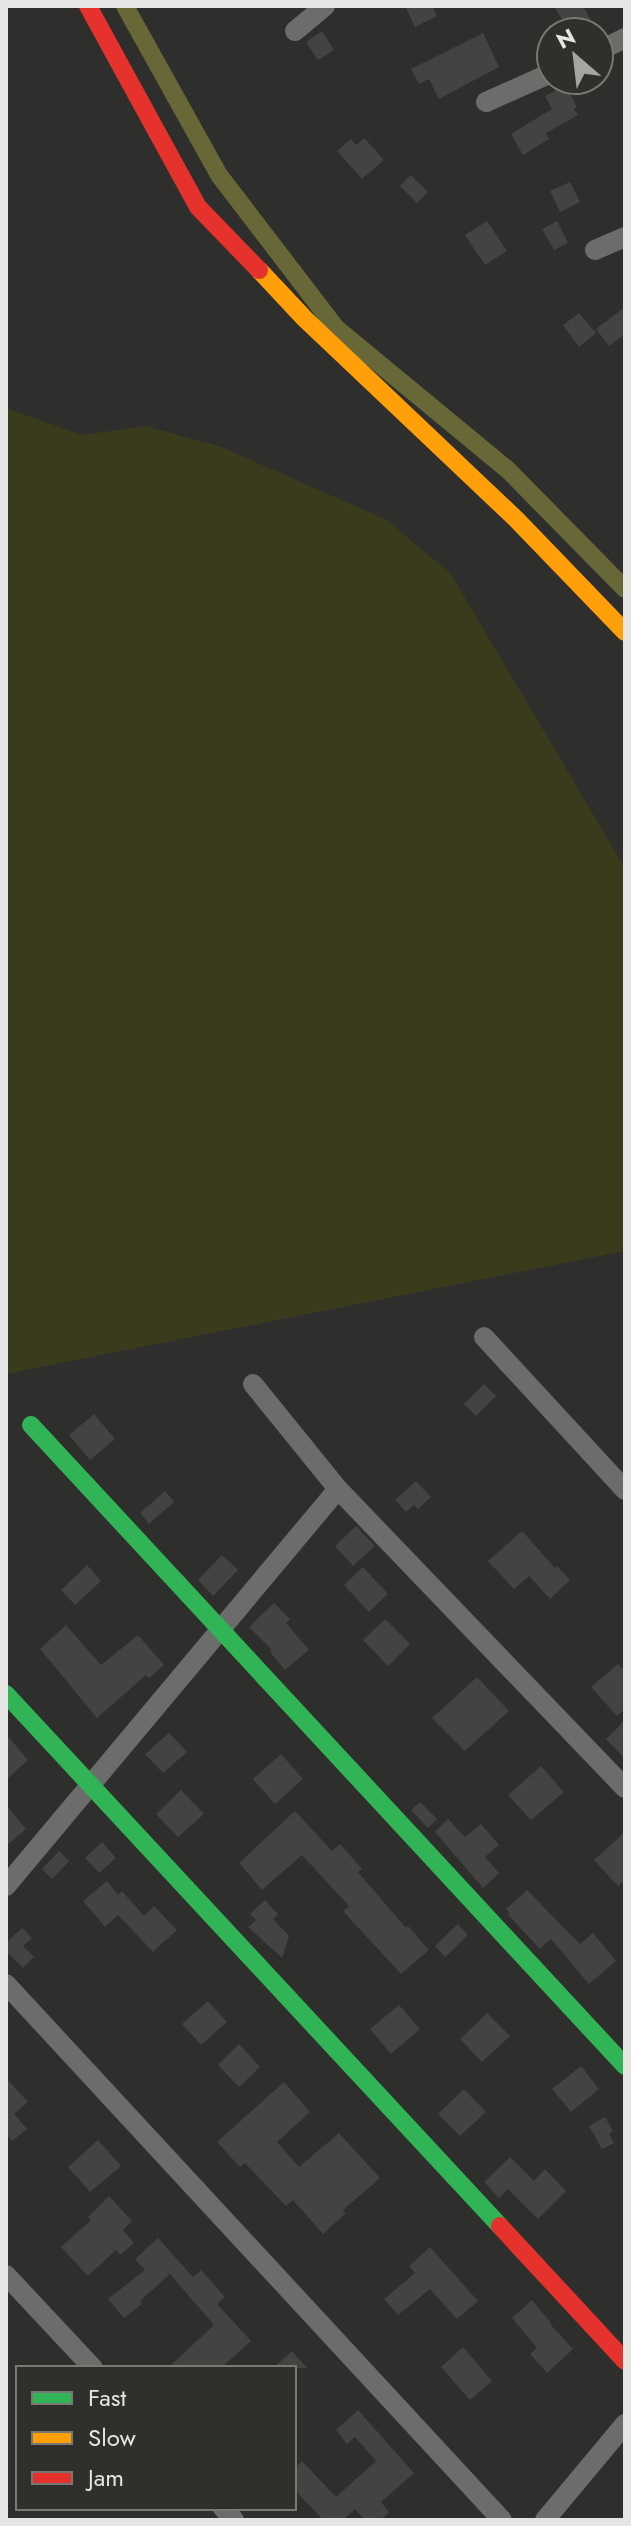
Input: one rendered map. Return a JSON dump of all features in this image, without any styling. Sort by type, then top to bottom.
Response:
[{"type":"street","points":[[88,6],[198,207],[305,319],[516,519],[625,632]]},
{"type":"street","points":[[295,31],[325,6]]},
{"type":"street","points":[[486,102],[535,80]]},
{"type":"street","points":[[595,250],[625,237]]},
{"type":"street","points":[[484,1337],[625,1490]]},
{"type":"street","points":[[253,1384],[338,1489],[625,1788]]},
{"type":"street","points":[[31,1425],[625,2066]]},
{"type":"street","points":[[6,1886],[338,1489]]},
{"type":"street","points":[[6,1694],[625,2361]]},
{"type":"street","points":[[6,1984],[502,2520]]},
{"type":"street","points":[[6,2275],[91,2366]]},
{"type":"street","points":[[545,2520],[625,2424]]},
{"type":"shaded area","points":[[6,408],[82,435],[146,426],[222,447],[387,520],[451,574],[625,868],[625,1251],[6,1374]]},
{"type":"building","points":[[405,6],[432,6],[437,16],[415,27]]},
{"type":"building","points":[[554,6],[583,6],[588,16],[560,16]]},
{"type":"building","points":[[322,31],[334,50],[318,60],[306,42]]},
{"type":"building","points":[[483,33],[499,67],[439,99],[429,79],[419,84],[411,69]]},
{"type":"building","points":[[545,96],[571,96],[578,115],[546,133],[549,139],[523,155],[511,134],[552,109]]},
{"type":"building","points":[[364,138],[384,160],[362,179],[337,151],[351,139],[356,145]]},
{"type":"building","points":[[411,175],[428,192],[417,203],[400,186]]},
{"type":"building","points":[[570,182],[580,202],[560,212],[550,191]]},
{"type":"building","points":[[487,221],[507,251],[485,265],[465,235]]},
{"type":"building","points":[[557,221],[568,243],[554,250],[542,229]]},
{"type":"building","points":[[625,307],[625,334],[609,346],[596,329]]},
{"type":"building","points":[[579,313],[596,333],[579,347],[563,325]]},
{"type":"building","points":[[484,1384],[496,1396],[476,1416],[464,1404]]},
{"type":"building","points":[[94,1414],[115,1439],[90,1460],[69,1435]]},
{"type":"building","points":[[416,1481],[431,1497],[418,1509],[414,1505],[406,1512],[395,1500]]},
{"type":"building","points":[[165,1491],[174,1502],[149,1524],[140,1513]]},
{"type":"building","points":[[356,1526],[375,1546],[353,1566],[335,1546]]},
{"type":"building","points":[[522,1531],[570,1580],[550,1599],[529,1576],[514,1589],[488,1561]]},
{"type":"building","points":[[222,1555],[238,1570],[213,1596],[198,1580]]},
{"type":"building","points":[[87,1565],[101,1581],[75,1605],[61,1590]]},
{"type":"building","points":[[363,1567],[388,1594],[369,1612],[344,1585]]},
{"type":"building","points":[[274,1603],[290,1619],[286,1623],[309,1650],[285,1670],[270,1652],[272,1650],[249,1627]]},
{"type":"building","points":[[385,1619],[410,1644],[388,1666],[363,1640]]},
{"type":"building","points":[[66,1625],[101,1665],[138,1635],[164,1665],[149,1678],[146,1675],[97,1718],[40,1649]]},
{"type":"building","points":[[618,1664],[625,1672],[625,1709],[617,1716],[591,1687]]},
{"type":"building","points":[[477,1677],[509,1711],[465,1751],[432,1718]]},
{"type":"building","points":[[625,1720],[625,1759],[606,1739]]},
{"type":"building","points":[[169,1733],[187,1752],[163,1773],[145,1754]]},
{"type":"building","points":[[6,1734],[28,1760],[6,1780]]},
{"type":"building","points":[[281,1754],[303,1779],[275,1804],[253,1779]]},
{"type":"building","points":[[541,1766],[564,1792],[531,1820],[508,1795]]},
{"type":"building","points":[[181,1790],[204,1814],[178,1837],[156,1814]]},
{"type":"building","points":[[420,1802],[437,1819],[428,1828],[411,1810]]},
{"type":"building","points":[[6,1805],[26,1829],[6,1846]]},
{"type":"building","points":[[295,1811],[332,1851],[340,1844],[362,1869],[358,1872],[429,1950],[401,1974],[343,1911],[349,1906],[302,1855],[262,1890],[239,1863]]},
{"type":"building","points":[[448,1819],[465,1837],[481,1824],[499,1845],[485,1857],[499,1873],[483,1888],[435,1832]]},
{"type":"building","points":[[625,1832],[625,1880],[618,1886],[594,1860]]},
{"type":"building","points":[[102,1842],[116,1858],[99,1873],[85,1858]]},
{"type":"building","points":[[59,1851],[69,1861],[52,1879],[42,1869]]},
{"type":"building","points":[[107,1881],[118,1895],[122,1891],[144,1916],[154,1906],[177,1930],[153,1952],[118,1915],[105,1927],[83,1901]]},
{"type":"building","points":[[527,1890],[580,1944],[593,1933],[616,1961],[589,1984],[551,1939],[540,1949],[506,1909]]},
{"type":"building","points":[[265,1900],[278,1914],[273,1919],[289,1936],[282,1958],[248,1927],[256,1920],[250,1914]]},
{"type":"building","points":[[458,1924],[468,1935],[445,1957],[435,1946]]},
{"type":"building","points":[[22,1928],[32,1938],[23,1946],[34,1957],[23,1968],[6,1951],[6,1943]]},
{"type":"building","points":[[208,2001],[227,2022],[201,2045],[182,2024]]},
{"type":"building","points":[[399,2005],[420,2029],[391,2054],[370,2029]]},
{"type":"building","points":[[487,2013],[510,2036],[482,2062],[460,2039]]},
{"type":"building","points":[[239,2044],[260,2067],[239,2087],[218,2065]]},
{"type":"building","points":[[581,2066],[599,2089],[571,2112],[552,2089]]},
{"type":"building","points":[[6,2078],[28,2102],[14,2114],[27,2129],[12,2141],[6,2134]]},
{"type":"building","points":[[284,2082],[310,2112],[277,2142],[299,2167],[339,2133],[380,2178],[343,2210],[346,2213],[323,2234],[293,2200],[286,2206],[245,2163],[240,2167],[217,2142]]},
{"type":"building","points":[[464,2089],[486,2112],[460,2136],[438,2114]]},
{"type":"building","points":[[605,2117],[613,2131],[609,2134],[614,2143],[602,2149],[589,2126]]},
{"type":"building","points":[[98,2140],[121,2166],[90,2192],[68,2167]]},
{"type":"building","points":[[510,2157],[534,2181],[545,2169],[566,2191],[538,2219],[508,2189],[499,2198],[484,2182]]},
{"type":"building","points":[[109,2196],[132,2221],[123,2230],[134,2243],[120,2255],[116,2250],[88,2276],[61,2247],[91,2220],[88,2217]]},
{"type":"building","points":[[158,2238],[193,2277],[201,2270],[225,2297],[217,2304],[251,2341],[223,2366],[170,2366],[214,2325],[170,2274],[124,2318],[108,2299],[145,2270],[135,2259]]},
{"type":"building","points":[[430,2247],[478,2301],[457,2319],[430,2289],[398,2315],[384,2299],[415,2273],[409,2266]]},
{"type":"building","points":[[532,2300],[573,2349],[547,2373],[530,2354],[537,2348],[512,2318]]},
{"type":"building","points":[[463,2347],[492,2381],[470,2400],[441,2367]]},
{"type":"building","points":[[292,2351],[307,2368],[296,2366],[275,2366]]},
{"type":"building","points":[[358,2410],[414,2473],[381,2502],[389,2512],[381,2520],[365,2520],[355,2509],[343,2520],[323,2520],[296,2491],[296,2467],[302,2461],[336,2497],[376,2461],[355,2437],[347,2444],[336,2430]]},
{"type":"waterway","points":[[125,6],[219,175],[336,328],[508,470],[625,589]]},
{"type":"traffic: fast","points":[[31,1425],[625,2066]]},
{"type":"traffic: fast","points":[[6,1694],[500,2226]]},
{"type":"traffic: slow","points":[[259,270],[305,319],[516,519],[625,632]]},
{"type":"traffic: jam","points":[[88,6],[198,207],[259,270]]},
{"type":"traffic: jam","points":[[500,2226],[625,2361]]}]
